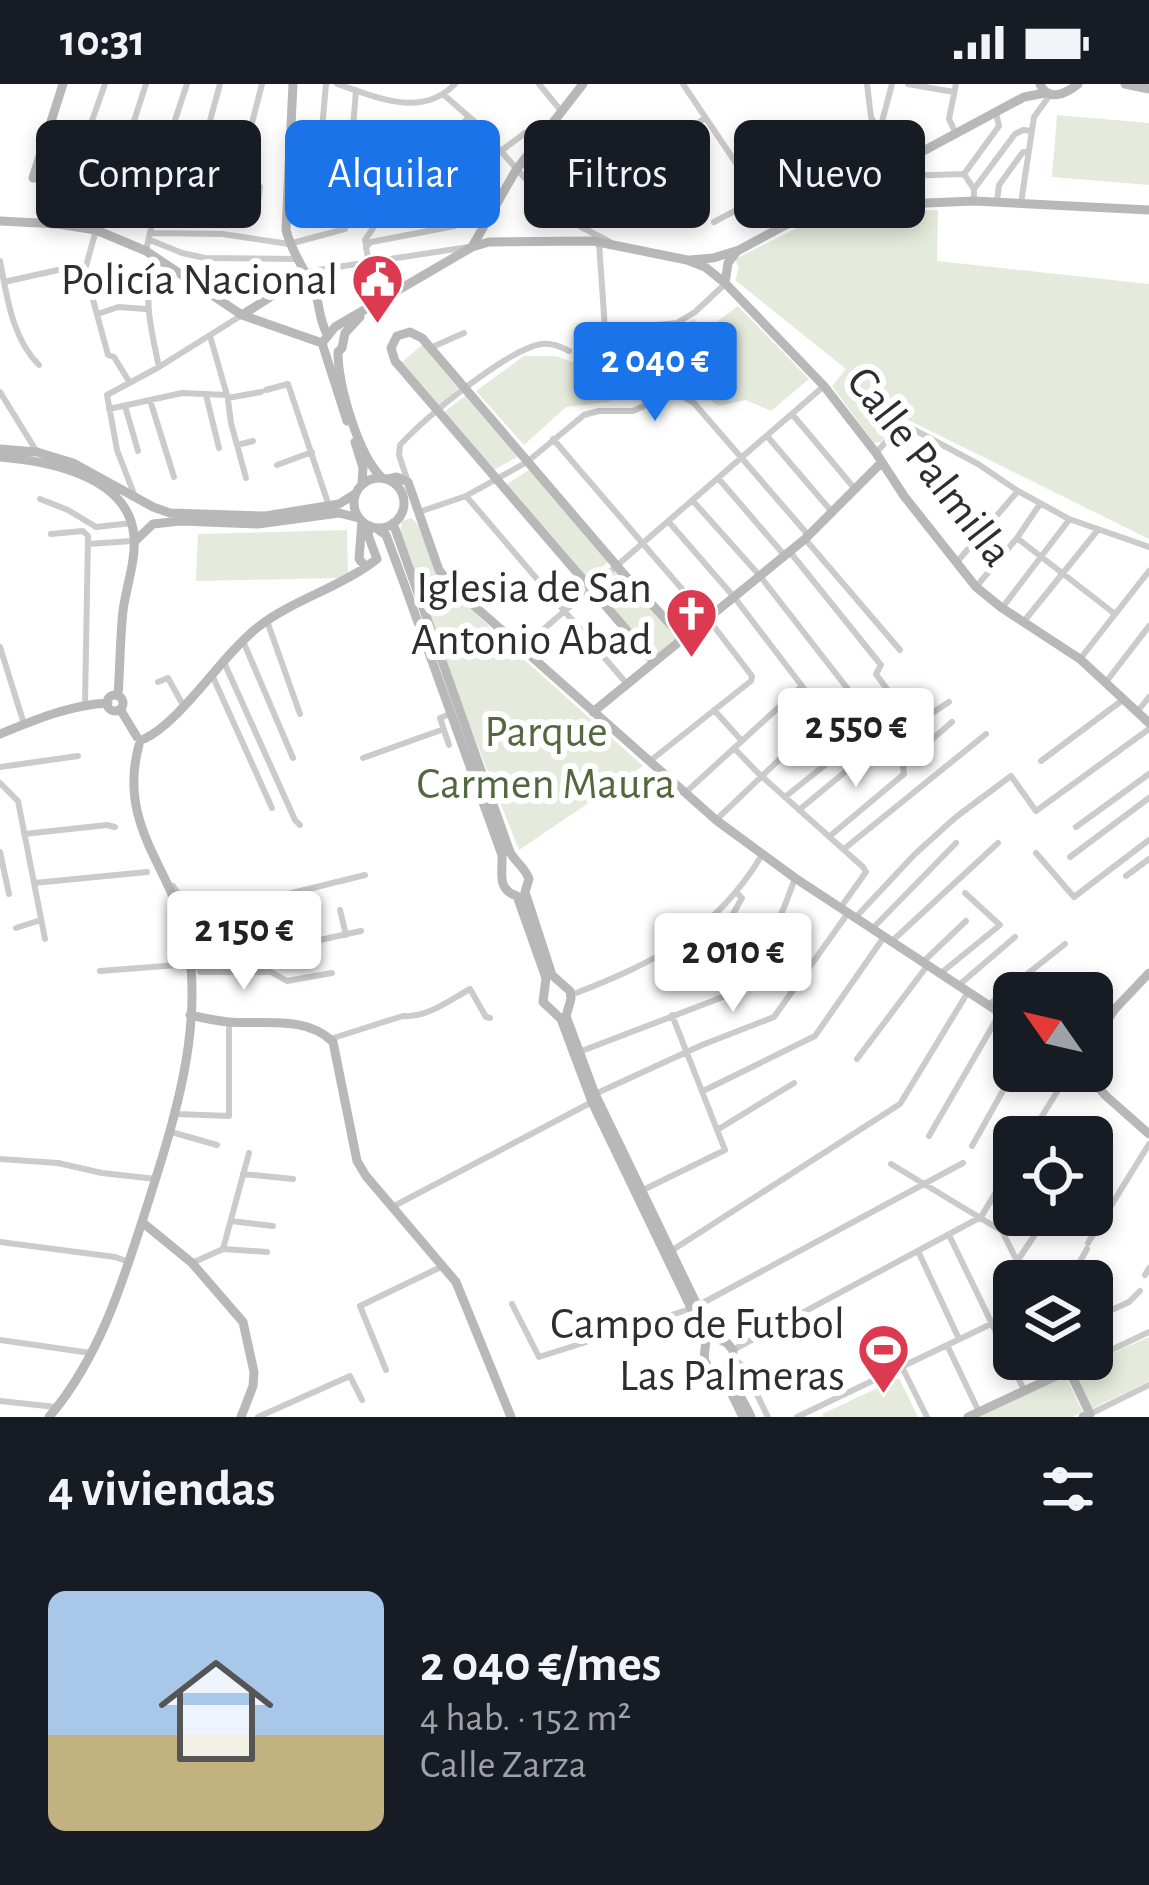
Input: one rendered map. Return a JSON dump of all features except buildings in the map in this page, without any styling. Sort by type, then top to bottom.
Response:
[{"type":"street","points":[[52,120],[63,84]]},
{"type":"street","points":[[92,120],[105,84]]},
{"type":"street","points":[[134,120],[146,84]]},
{"type":"street","points":[[176,120],[187,84]]},
{"type":"street","points":[[210,120],[220,84]]},
{"type":"street","points":[[253,120],[262,84]]},
{"type":"street","points":[[140,740],[162,727],[243,640],[267,621],[366,567],[359,559],[367,523],[353,502],[362,483],[358,451],[316,295],[286,230],[292,84]]},
{"type":"street","points":[[323,120],[326,84]]},
{"type":"street","points":[[337,84],[414,105],[444,95],[455,84]]},
{"type":"street","points":[[538,84],[562,112]]},
{"type":"street","points":[[556,120],[583,84]]},
{"type":"street","points":[[682,84],[734,160]]},
{"type":"street","points":[[867,84],[873,120]]},
{"type":"street","points":[[883,120],[892,84]]},
{"type":"street","points":[[908,84],[955,88],[949,119],[956,134]]},
{"type":"street","points":[[1125,84],[1149,89]]},
{"type":"street","points":[[925,151],[1024,97],[1043,89],[1068,91],[1080,85]]},
{"type":"street","points":[[1022,202],[1034,117],[1043,89]]},
{"type":"street","points":[[354,120],[356,90]]},
{"type":"street","points":[[444,95],[547,203],[612,244]]},
{"type":"street","points":[[964,174],[999,126],[996,113]]},
{"type":"street","points":[[366,248],[371,242],[455,226],[484,177],[479,162],[456,134],[468,117]]},
{"type":"street","points":[[701,120],[705,117]]},
{"type":"street","points":[[974,195],[1016,134],[1032,131]]},
{"type":"street","points":[[501,151],[524,134]]},
{"type":"street","points":[[997,202],[999,185],[1023,152],[1029,152]]},
{"type":"street","points":[[88,544],[135,541],[156,516],[124,472],[107,395],[210,336],[303,272],[472,247],[524,160]]},
{"type":"street","points":[[964,174],[974,195]]},
{"type":"street","points":[[925,175],[964,174]]},
{"type":"street","points":[[925,200],[974,195],[997,202],[1149,210]]},
{"type":"street","points":[[714,222],[734,211]]},
{"type":"street","points":[[0,221],[96,230],[205,257],[296,260]]},
{"type":"street","points":[[152,228],[146,309],[159,367]]},
{"type":"street","points":[[150,245],[222,234],[290,244],[345,228]]},
{"type":"street","points":[[369,263],[365,240],[373,228]]},
{"type":"street","points":[[586,332],[677,322],[695,312],[719,269],[739,250],[781,228]]},
{"type":"street","points":[[96,230],[85,270],[108,356],[114,357],[130,382]]},
{"type":"street","points":[[479,232],[489,242]]},
{"type":"street","name":"Calle Palmilla","points":[[383,299],[472,247],[489,242],[599,242],[719,269],[824,386],[976,586],[1079,659],[1149,726]]},
{"type":"street","points":[[599,242],[605,329]]},
{"type":"street","points":[[150,245],[242,315],[327,340],[338,334],[343,339]]},
{"type":"street","points":[[0,261],[26,352],[39,364]]},
{"type":"street","points":[[2,278],[67,268],[85,270]]},
{"type":"street","points":[[383,299],[349,328],[342,348],[330,353],[327,340],[335,327],[383,299]]},
{"type":"street","points":[[98,314],[118,308],[146,309]]},
{"type":"street","points":[[654,662],[395,361],[391,351],[395,339],[406,332],[416,334],[430,348],[683,638]]},
{"type":"street","points":[[430,348],[464,334]]},
{"type":"street","points":[[210,336],[247,478]]},
{"type":"street","points":[[407,514],[403,495],[394,483],[403,465],[400,446],[507,358],[550,344],[569,351]]},
{"type":"street","points":[[338,352],[338,370],[368,462],[394,479],[407,514],[453,586],[716,820],[993,1008]]},
{"type":"street","points":[[109,409],[182,393],[228,397],[288,384],[329,506]]},
{"type":"street","points":[[521,648],[824,386]]},
{"type":"street","points":[[0,392],[37,452]]},
{"type":"street","points":[[367,523],[466,496],[527,462],[584,415],[633,411],[670,394],[689,399],[742,457],[900,650]]},
{"type":"street","points":[[206,395],[219,448]]},
{"type":"street","points":[[150,400],[174,477]]},
{"type":"street","points":[[125,406],[138,451]]},
{"type":"street","points":[[0,413],[14,413]]},
{"type":"street","points":[[791,414],[855,489]]},
{"type":"street","points":[[593,712],[807,537],[855,489],[903,425],[1070,519],[1149,547]]},
{"type":"street","points":[[766,436],[832,512]]},
{"type":"street","points":[[553,439],[752,676],[650,761]]},
{"type":"street","points":[[237,445],[253,441]]},
{"type":"street","points":[[0,453],[37,452],[91,472],[170,513],[250,516],[329,506],[355,494]]},
{"type":"street","points":[[277,465],[312,452]]},
{"type":"street","points":[[0,453],[80,475],[111,493],[131,520]]},
{"type":"street","points":[[718,478],[881,664],[876,674],[894,699]]},
{"type":"street","points":[[362,483],[394,479]]},
{"type":"street","points":[[956,563],[1018,491]]},
{"type":"street","points":[[466,496],[627,684]]},
{"type":"street","points":[[40,499],[96,527],[131,520],[149,526],[181,521],[258,524],[339,513],[386,536],[502,855],[500,875],[505,888],[521,894],[552,975],[566,985],[566,1016],[593,1098],[694,1307]]},
{"type":"street","points":[[692,500],[760,576],[886,738],[891,740],[949,702]]},
{"type":"street","points":[[113,699],[135,541],[133,507],[144,502]]},
{"type":"street","points":[[976,586],[1040,504]]},
{"type":"street","points":[[407,514],[394,532],[514,860]]},
{"type":"street","points":[[1002,608],[1070,519]]},
{"type":"street","points":[[668,521],[812,699]]},
{"type":"street","points":[[1025,620],[1097,530]]},
{"type":"street","points":[[51,534],[83,531],[88,536],[86,704]]},
{"type":"street","points":[[983,534],[1005,553]]},
{"type":"street","points":[[1017,538],[1115,614]]},
{"type":"street","points":[[1079,659],[1149,571]]},
{"type":"street","points":[[267,621],[300,714]]},
{"type":"street","points":[[1106,682],[1149,626]]},
{"type":"street","points":[[243,640],[293,758]]},
{"type":"street","points":[[0,647],[24,724]]},
{"type":"street","points":[[224,660],[300,825]]},
{"type":"street","points":[[211,674],[272,808]]},
{"type":"street","points":[[158,682],[168,678],[183,706]]},
{"type":"street","points":[[684,794],[802,686]]},
{"type":"street","points":[[716,820],[850,693]]},
{"type":"street","points":[[1138,712],[1149,697]]},
{"type":"street","points":[[1041,760],[1124,699]]},
{"type":"street","points":[[0,734],[86,704],[123,702],[120,710],[140,740],[134,783],[137,812],[200,972],[271,972],[287,981],[332,974]]},
{"type":"street","points":[[714,710],[742,741]]},
{"type":"street","points":[[449,745],[440,718],[451,714]]},
{"type":"street","points":[[830,836],[904,774],[905,763],[952,722]]},
{"type":"street","points":[[785,797],[876,724]]},
{"type":"street","points":[[848,913],[956,817],[1011,776],[1036,811],[1149,726]]},
{"type":"street","points":[[362,758],[444,729]]},
{"type":"street","points":[[844,849],[986,734]]},
{"type":"street","points":[[799,810],[886,738]]},
{"type":"street","points":[[394,1206],[593,1098],[774,1017],[848,913],[866,872],[734,748]]},
{"type":"street","points":[[0,767],[78,756]]},
{"type":"street","points":[[1076,827],[1149,774]]},
{"type":"street","points":[[0,783],[18,801],[45,938]]},
{"type":"street","points":[[1070,856],[1149,798]]},
{"type":"street","points":[[24,833],[116,827]]},
{"type":"street","points":[[1036,853],[1073,897],[1149,840]]},
{"type":"street","points":[[872,928],[956,843]]},
{"type":"street","points":[[703,1091],[815,1036],[888,939],[998,843]]},
{"type":"street","points":[[0,852],[9,893]]},
{"type":"street","points":[[553,1011],[670,951],[736,892],[763,855]]},
{"type":"street","points":[[1126,876],[1149,859]]},
{"type":"street","points":[[503,865],[508,860],[521,863],[530,879],[521,894],[546,978],[543,1002],[561,1019],[593,1098],[712,1336],[704,1360],[710,1369],[728,1369],[733,1357],[980,1217],[993,1196]]},
{"type":"street","points":[[34,883],[147,872]]},
{"type":"street","points":[[166,885],[173,886],[195,917],[365,875]]},
{"type":"street","points":[[579,1052],[723,997],[741,982],[770,940],[795,878]]},
{"type":"street","points":[[736,892],[742,898],[716,944],[741,982]]},
{"type":"street","points":[[940,974],[1000,926],[965,893]]},
{"type":"street","points":[[340,910],[346,935]]},
{"type":"street","points":[[16,928],[41,920]]},
{"type":"street","points":[[856,1058],[925,963],[966,922]]},
{"type":"street","points":[[100,971],[283,948],[361,932]]},
{"type":"street","points":[[671,1252],[900,1104],[963,988],[1015,937]]},
{"type":"street","points":[[988,1005],[1065,944]]},
{"type":"street","points":[[0,1401],[54,1412],[91,1353],[129,1262],[176,1114],[190,1015],[192,956]]},
{"type":"street","points":[[1113,1012],[1149,974]]},
{"type":"street","points":[[545,988],[559,982]]},
{"type":"street","points":[[330,1039],[424,1014],[470,989],[490,1018]]},
{"type":"street","points":[[190,1015],[286,1024],[315,1030],[333,1042],[357,1161],[456,1282],[511,1417]]},
{"type":"street","points":[[640,1191],[725,1150],[672,1015]]},
{"type":"street","points":[[176,1114],[229,1116],[229,1022]]},
{"type":"street","points":[[929,1136],[993,1025]]},
{"type":"street","points":[[717,1130],[794,1083]]},
{"type":"street","points":[[972,1146],[1003,1092]]},
{"type":"street","points":[[1102,1092],[1149,1134]]},
{"type":"street","points":[[171,1132],[217,1145]]},
{"type":"street","points":[[1080,1260],[1149,1144]]},
{"type":"street","points":[[223,1249],[248,1153]]},
{"type":"street","points":[[0,1159],[58,1163],[156,1180]]},
{"type":"street","points":[[512,1304],[539,1357],[694,1307],[962,1163]]},
{"type":"street","points":[[891,1164],[1002,1231],[1016,1260]]},
{"type":"street","points":[[243,1174],[292,1178]]},
{"type":"street","points":[[232,1221],[273,1226]]},
{"type":"street","points":[[142,1222],[191,1262],[243,1322],[254,1372],[241,1417]]},
{"type":"street","points":[[797,1417],[815,1413],[993,1323],[949,1234]]},
{"type":"street","points":[[0,1242],[129,1262]]},
{"type":"street","points":[[191,1262],[223,1249],[267,1252]]},
{"type":"street","points":[[918,1251],[959,1340]]},
{"type":"street","points":[[386,1370],[360,1306],[443,1266]]},
{"type":"street","points":[[1113,1309],[1140,1291]]},
{"type":"street","points":[[1113,1346],[1149,1332]]},
{"type":"street","points":[[0,1340],[91,1353]]},
{"type":"street","points":[[711,1344],[727,1342],[747,1417]]},
{"type":"street","points":[[947,1345],[973,1414],[1041,1380]]},
{"type":"street","points":[[733,1357],[743,1366],[768,1417]]},
{"type":"street","points":[[902,1366],[927,1417]]},
{"type":"street","points":[[717,1371],[747,1417]]},
{"type":"street","points":[[258,1417],[350,1376],[362,1400]]},
{"type":"street","points":[[1019,1380],[1024,1390]]},
{"type":"street","points":[[1072,1380],[1088,1416],[1149,1385]]},
{"type":"green space","points":[[1057,115],[1149,123],[1149,185],[1052,177]]},
{"type":"green space","points":[[925,210],[938,210],[937,261],[1149,284],[1149,539],[904,418],[881,442],[874,443],[832,386],[846,369],[735,280],[739,268],[735,259],[797,228],[925,228]]},
{"type":"green space","points":[[738,306],[809,379],[771,411],[746,400],[718,406],[687,383],[643,388],[608,402],[566,407],[524,445],[476,391],[524,356],[556,356],[589,368],[685,345],[681,326],[694,319],[706,330]]},
{"type":"green space","points":[[423,344],[460,387],[438,407],[401,363]]},
{"type":"green space","points":[[466,395],[519,456],[492,471],[443,413]]},
{"type":"green space","points":[[529,470],[609,561],[587,580],[504,486]]},
{"type":"green space","name":"Parque Carmen Maura","points":[[411,518],[421,530],[441,579],[643,766],[519,850],[449,674],[400,532],[402,521]]},
{"type":"green space","points":[[347,530],[348,574],[343,578],[196,581],[198,534]]},
{"type":"green space","points":[[617,565],[683,638],[654,662],[590,588]]},
{"type":"green space","points":[[1149,1337],[1149,1381],[1091,1409],[1078,1380],[1113,1380],[1113,1353]]},
{"type":"green space","name":"Campo de Futbol Las Palmeras","points":[[899,1378],[918,1417],[823,1417],[822,1414]]},
{"type":"green space","points":[[1055,1380],[1067,1380],[1083,1412],[1072,1417],[978,1417]]},
{"type":"place","name":"Policía Nacional","points":[[377,326]]},
{"type":"place","name":"Iglesia de San Antonio Abad","points":[[691,660]]},
{"type":"place","name":"Campo de Futbol Las Palmeras","points":[[884,1396]]}]
